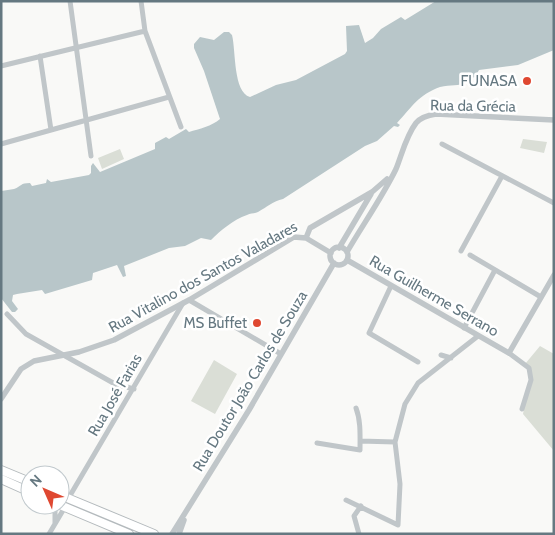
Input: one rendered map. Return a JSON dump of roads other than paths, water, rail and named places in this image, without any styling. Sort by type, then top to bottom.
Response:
[{"type":"main road","points":[[1,470],[20,478]]},
{"type":"main road","points":[[1,479],[20,488]]},
{"type":"main road","points":[[70,500],[154,534]]},
{"type":"main road","points":[[70,509],[129,534]]},
{"type":"street","points":[[70,1],[91,156]]},
{"type":"street","points":[[141,1],[145,31],[180,127]]},
{"type":"street","points":[[1,66],[145,31]]},
{"type":"street","points":[[40,56],[51,130]]},
{"type":"street","points":[[1,144],[169,97]]},
{"type":"street","name":"Rua da Grécia","points":[[395,170],[409,134],[417,122],[431,115],[554,120]]},
{"type":"street","points":[[442,144],[554,203]]},
{"type":"street","points":[[331,253],[331,259],[334,263],[342,264],[347,260],[347,252],[395,170]]},
{"type":"street","name":"Rua Vitalino dos Santos Valadares","points":[[1,398],[21,369],[34,361],[80,352],[114,340],[186,301],[294,237],[306,238],[310,228],[372,192],[395,170]]},
{"type":"street","points":[[461,251],[502,176]]},
{"type":"street","points":[[331,253],[339,248],[372,192]]},
{"type":"street","points":[[306,238],[331,253]]},
{"type":"street","points":[[339,248],[347,252]]},
{"type":"street","points":[[470,255],[541,297]]},
{"type":"street","name":"Rua Guilherme Serrano","points":[[347,260],[508,353]]},
{"type":"street","name":"Rua Doutor João Carlos de Souza","points":[[172,534],[250,410],[334,263]]},
{"type":"street","points":[[464,328],[495,270]]},
{"type":"street","points":[[522,410],[531,380],[529,368],[518,358],[508,353],[554,275]]},
{"type":"street","points":[[391,286],[369,333],[418,362]]},
{"type":"street","points":[[186,301],[281,354]]},
{"type":"street","name":"Rua José Farias","points":[[70,496],[186,301]]},
{"type":"street","points":[[7,314],[26,334],[115,384],[134,389]]},
{"type":"street","points":[[346,500],[398,525],[400,484],[395,442],[405,404],[418,383],[478,336]]},
{"type":"street","points":[[441,355],[451,358]]},
{"type":"street","points":[[317,443],[360,450],[356,408]]},
{"type":"street","points":[[360,441],[395,442]]},
{"type":"street","points":[[359,534],[354,516],[361,506]]},
{"type":"street","name":"Rua Doutor João Carlos de Souza","points":[[179,534],[187,511]]},
{"type":"street","points":[[55,515],[55,524]]},
{"type":"street","points":[[49,534],[58,515]]},
{"type":"place","name":"FUNASA","points":[[527,81]]},
{"type":"place","name":"MS Buffet","points":[[257,323]]}]
